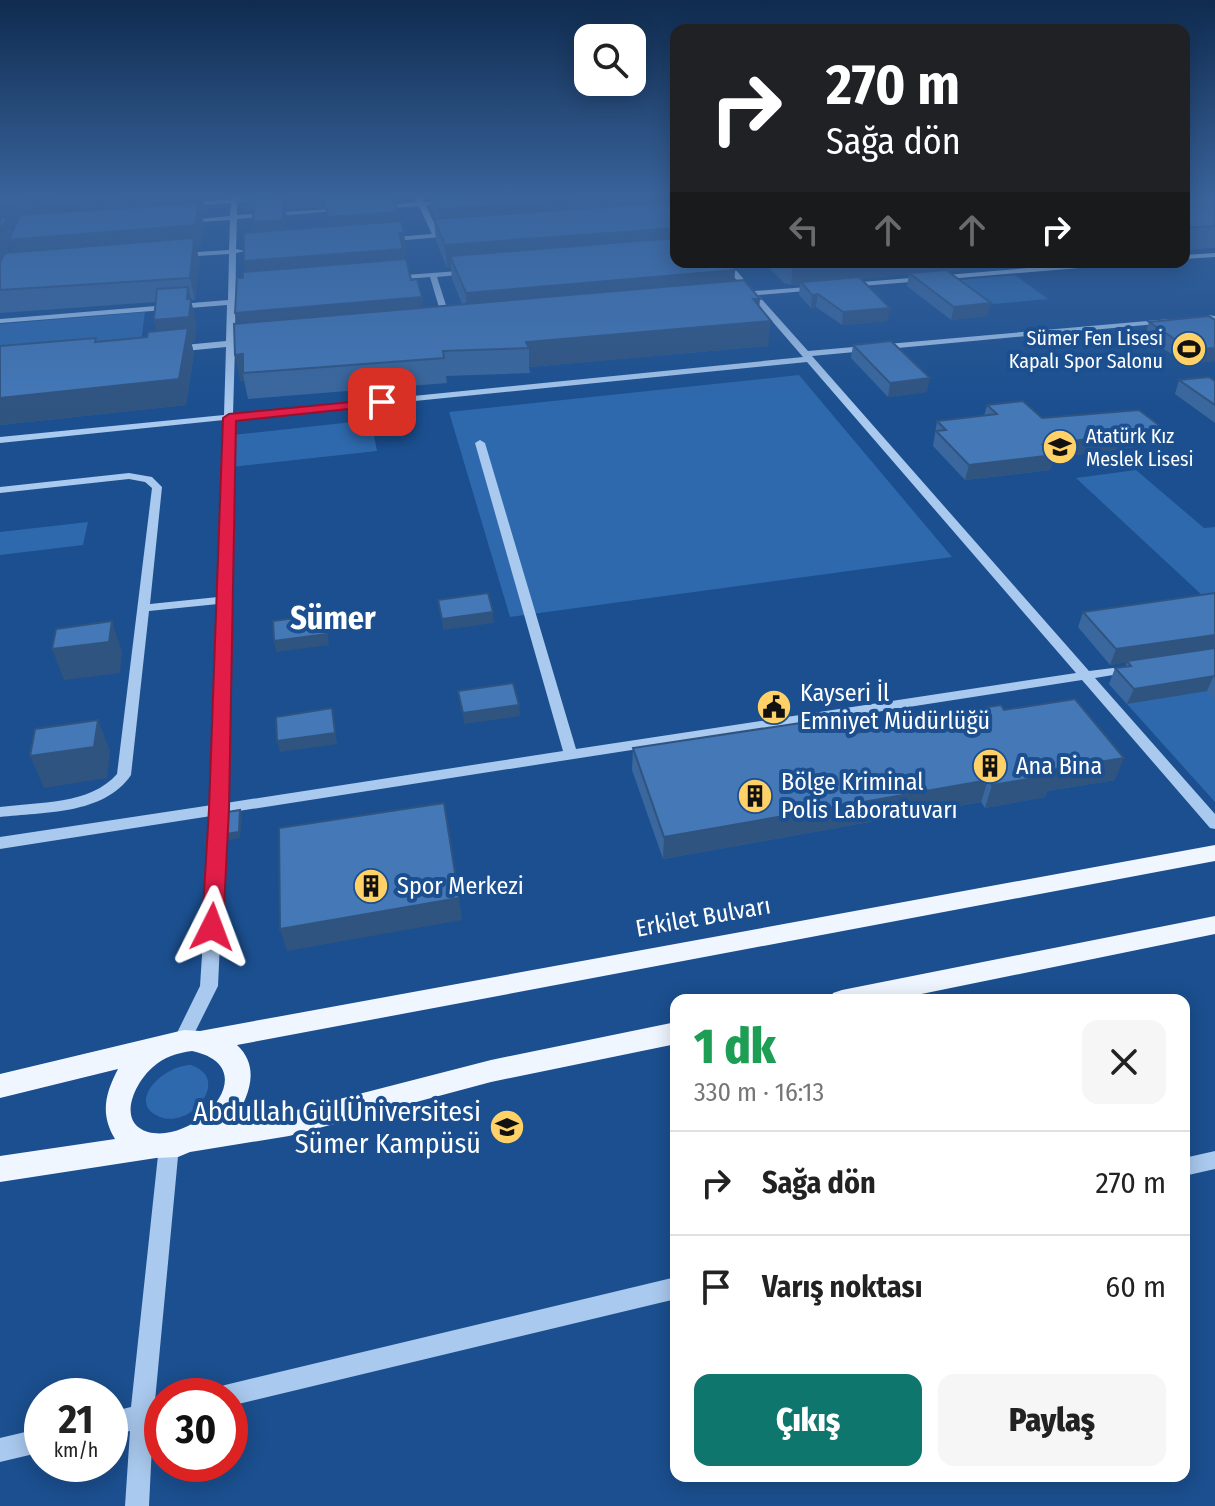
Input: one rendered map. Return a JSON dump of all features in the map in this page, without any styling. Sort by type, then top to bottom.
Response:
[{"type":"main road","name":"Erkilet Bulvarı","points":[[0,1086],[182,1043],[1215,853]]},
{"type":"main road","points":[[872,994],[1215,925]]},
{"type":"main road","points":[[0,1169],[289,1124],[491,1071],[670,1034]]},
{"type":"main road","points":[[182,1043],[219,1046],[231,1056],[239,1070],[239,1087],[227,1113],[211,1129],[173,1144],[131,1138],[120,1125],[116,1109],[119,1091],[128,1074],[143,1059],[182,1043]]},
{"type":"street","points":[[182,1043],[209,986],[219,809],[233,266]]},
{"type":"street","points":[[730,268],[1215,824]]},
{"type":"street","points":[[1020,268],[1024,271]]},
{"type":"street","points":[[843,286],[1059,268]]},
{"type":"street","points":[[387,278],[479,271]]},
{"type":"street","points":[[433,275],[448,325]]},
{"type":"street","points":[[740,298],[828,287]]},
{"type":"street","points":[[0,321],[156,307],[232,296],[249,290]]},
{"type":"street","points":[[154,322],[156,307]]},
{"type":"street","points":[[1195,319],[1214,318]]},
{"type":"street","points":[[0,440],[1180,320]]},
{"type":"street","points":[[433,326],[464,323]]},
{"type":"street","points":[[168,350],[246,342]]},
{"type":"street","points":[[480,443],[571,755]]},
{"type":"street","points":[[0,490],[129,476],[153,481],[157,487],[125,770],[121,780],[110,791],[93,799],[0,812]]},
{"type":"street","points":[[143,608],[226,600]]},
{"type":"street","points":[[0,843],[1143,666]]},
{"type":"street","points":[[155,1378],[173,1144]]},
{"type":"street","points":[[1190,1166],[1215,1160]]},
{"type":"street","points":[[248,1390],[670,1289]]},
{"type":"street","points":[[0,1450],[24,1444]]},
{"type":"street","points":[[137,1506],[144,1463]]},
{"type":"shaded area","points":[[1015,275],[1048,299],[982,305],[951,281]]},
{"type":"shaded area","points":[[145,312],[141,343],[0,356],[0,324]]},
{"type":"shaded area","points":[[799,375],[952,557],[510,617],[449,412]]},
{"type":"shaded area","points":[[371,420],[377,451],[231,467],[232,435]]},
{"type":"shaded area","points":[[1136,470],[1204,528],[1215,527],[1215,594],[1203,596],[1076,478]]},
{"type":"shaded area","points":[[88,522],[83,545],[0,555],[0,532]]},
{"type":"shaded area","points":[[1215,667],[1215,802],[1109,684]]},
{"type":"shaded area","points":[[191,1065],[203,1072],[208,1081],[207,1091],[194,1110],[172,1119],[150,1111],[146,1103],[152,1086],[169,1071]]},
{"type":"building","points":[[0,266],[191,266],[190,278],[0,290]]},
{"type":"building","points":[[315,266],[408,266],[411,280],[417,279],[422,297],[235,313],[237,278],[243,278],[243,272]]},
{"type":"building","points":[[454,266],[670,266],[735,270],[466,293]]},
{"type":"building","points":[[946,270],[991,303],[954,307],[909,273]]},
{"type":"building","points":[[859,277],[890,308],[843,312],[818,294],[812,295],[801,282]]},
{"type":"building","points":[[744,280],[760,299],[753,299],[771,321],[526,342],[529,348],[443,351],[444,358],[243,373],[243,354],[235,355],[234,324]]},
{"type":"building","points":[[188,287],[187,299],[191,299],[189,317],[154,320],[157,289]]},
{"type":"building","points":[[1209,316],[1215,320],[1215,348],[1191,350],[1149,322]]},
{"type":"building","points":[[188,328],[179,379],[0,398],[0,346],[96,338],[95,342],[147,337],[148,332]]},
{"type":"building","points":[[891,341],[930,378],[890,383],[853,345]]},
{"type":"building","points":[[1209,377],[1215,381],[1215,405],[1179,380]]},
{"type":"building","points":[[1023,401],[1042,418],[1139,410],[1164,429],[1043,445],[1054,455],[969,465],[936,431],[946,430],[937,421],[997,414],[987,405]]},
{"type":"building","points":[[488,593],[493,612],[442,619],[438,600]]},
{"type":"building","points":[[1215,593],[1215,635],[1116,649],[1083,612]]},
{"type":"building","points":[[325,614],[327,634],[274,641],[273,621]]},
{"type":"building","points":[[112,621],[109,642],[52,649],[56,629]]},
{"type":"building","points":[[1215,648],[1215,676],[1134,689],[1115,668],[1131,666],[1127,661]]},
{"type":"building","points":[[513,683],[519,705],[463,713],[458,691]]},
{"type":"building","points":[[1075,699],[1124,758],[1049,770],[1053,775],[992,785],[988,780],[664,837],[633,748],[840,717],[849,734],[947,719],[944,714],[1001,705],[1004,710]]},
{"type":"building","points":[[332,708],[335,733],[277,741],[276,717]]},
{"type":"building","points":[[98,720],[94,747],[30,756],[35,729]]},
{"type":"building","name":"Spor Merkezi","points":[[444,803],[459,898],[280,929],[279,828]]},
{"type":"building","points":[[240,810],[239,832],[226,834],[227,812]]},
{"type":"place","name":"Sümer Fen Lisesi Kapalı Spor Salonu","points":[[1189,349]]},
{"type":"place","name":"Atatürk Kız Meslek Lisesi","points":[[1060,447]]},
{"type":"place","name":"Kayseri İl Emniyet Müdürlüğü","points":[[774,707]]},
{"type":"place","name":"Ana Bina","points":[[990,766]]},
{"type":"place","name":"Bölge Kriminal Polis Laboratuvarı","points":[[755,796]]},
{"type":"place","name":"Spor Merkezi","points":[[371,886]]},
{"type":"place","name":"Abdullah Gül Üniversitesi Sümer Kampüsü","points":[[507,1127]]},
{"type":"district","name":"Sümer","points":[[333,618]]},
{"type":"route","points":[[212,927],[226,600],[229,418],[382,402]]}]
